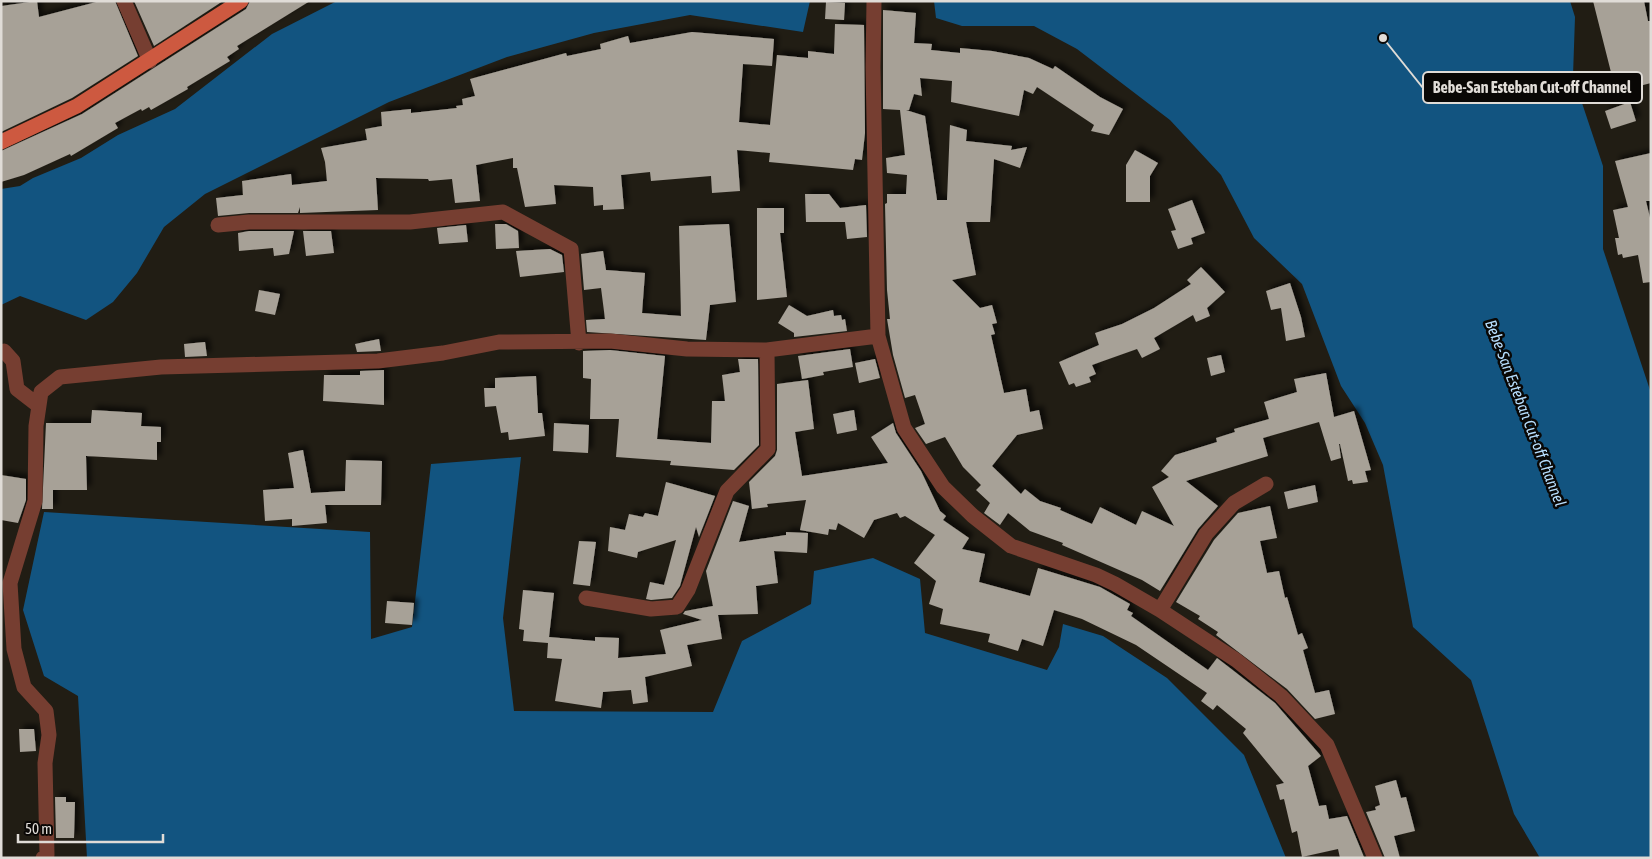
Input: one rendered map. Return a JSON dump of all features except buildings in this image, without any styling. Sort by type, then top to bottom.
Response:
[{"type":"main road","points":[[1,142],[77,106],[241,1]]},
{"type":"street","points":[[124,1],[150,61]]},
{"type":"street","points":[[874,1],[873,66],[878,336],[904,428],[949,493],[973,516],[1011,546],[1096,575],[1160,610],[1236,660],[1281,696],[1327,745],[1375,858]]},
{"type":"street","points":[[218,224],[249,222],[410,222],[503,212],[571,249],[579,343]]},
{"type":"street","points":[[42,858],[47,855],[46,763],[49,735],[46,711],[24,687],[14,649],[10,583],[35,500],[36,426],[41,392],[60,376],[161,367],[378,361],[444,353],[499,342],[579,343],[610,341],[686,349],[767,350],[878,336]]},
{"type":"street","points":[[586,598],[650,609],[677,606],[688,590],[727,491],[768,449],[767,350]]},
{"type":"street","points":[[1,352],[4,351],[13,361],[17,389],[39,406]]},
{"type":"street","points":[[1160,610],[1206,534],[1234,503],[1266,484]]},
{"type":"water","points":[[337,1],[810,1],[803,32],[690,15],[594,33],[507,57],[389,102],[205,194],[164,227],[137,273],[113,302],[86,320],[20,296],[1,305],[1,189],[20,186],[33,178],[81,158],[118,135],[175,109],[272,34]]},
{"type":"water","points":[[934,1],[1570,1],[1575,17],[1573,76],[1603,166],[1603,249],[1651,393],[1651,858],[1540,858],[1514,814],[1471,680],[1413,627],[1383,465],[1365,423],[1341,386],[1302,284],[1254,238],[1221,175],[1170,120],[1077,49],[1034,26],[962,26],[936,18]]},
{"type":"water","points":[[521,457],[503,618],[514,711],[713,712],[742,641],[811,604],[814,571],[873,558],[920,579],[925,633],[1047,670],[1059,647],[1063,624],[1103,636],[1167,678],[1244,755],[1286,858],[87,858],[78,696],[44,676],[23,610],[44,512],[370,532],[371,639],[412,627],[431,464]]},
{"type":"place","name":"Bebe-San Esteban Cut-off Channel","points":[[1383,38]]}]
